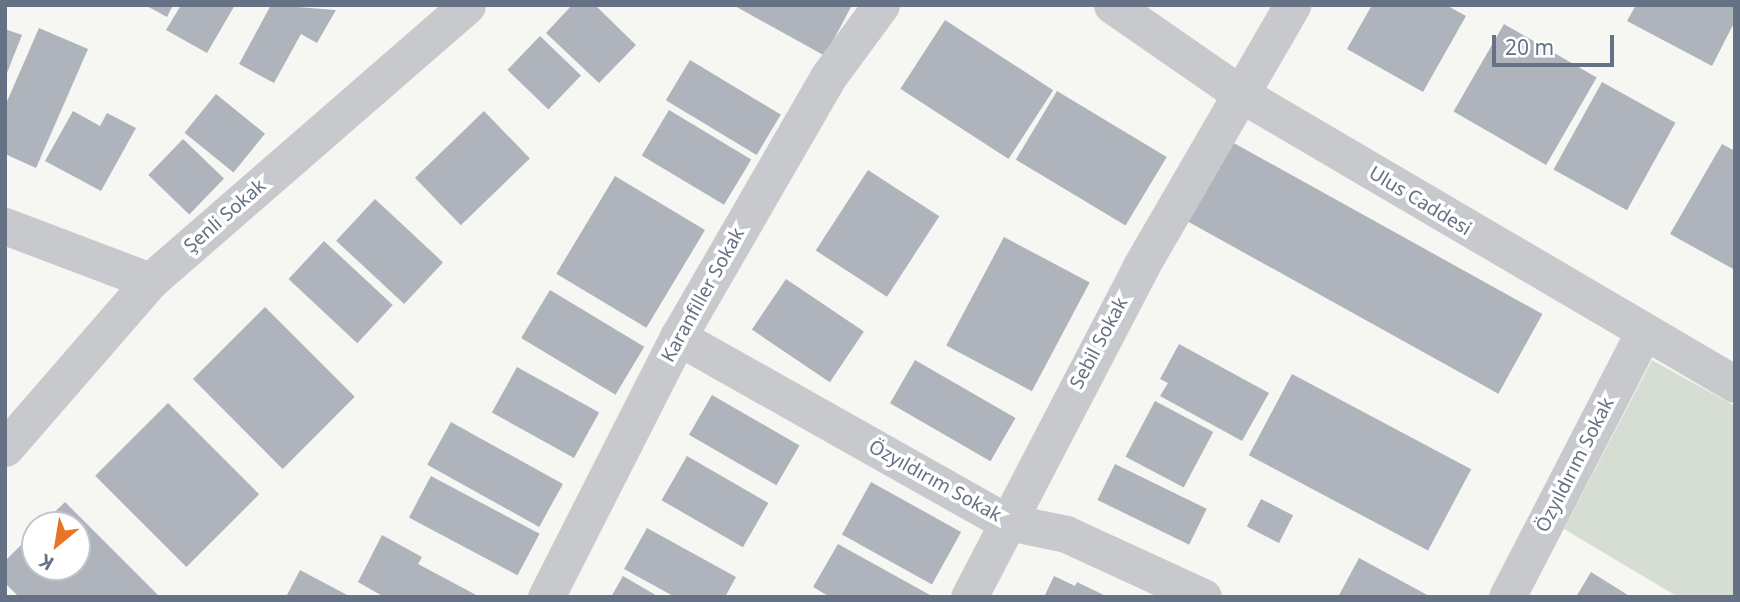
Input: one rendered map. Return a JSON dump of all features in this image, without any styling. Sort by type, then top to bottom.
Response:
[{"type":"street","name":"Şenli Sokak","points":[[5,448],[150,282],[467,5]]},
{"type":"street","name":"Karanfiller Sokak","points":[[546,597],[678,337],[828,77],[881,5]]},
{"type":"street","name":"Ulus Caddesi","points":[[1112,5],[1239,93],[1643,333],[1735,384]]},
{"type":"street","name":"Sebil Sokak","points":[[969,597],[1004,521],[1239,93],[1292,5]]},
{"type":"street","points":[[5,226],[150,282]]},
{"type":"street","name":"Özyıldırım Sokak","points":[[1507,597],[1643,333]]},
{"type":"street","name":"Özyıldırım Sokak","points":[[678,337],[1004,521],[1066,534],[1203,597]]},
{"type":"shaded area","points":[[1652,360],[1735,406],[1735,597],[1678,597],[1564,529]]},
{"type":"building","points":[[145,5],[173,5],[167,17]]},
{"type":"building","points":[[181,5],[235,5],[207,53],[166,30]]},
{"type":"building","points":[[271,5],[336,10],[317,43],[301,34],[274,83],[239,64]]},
{"type":"building","points":[[572,5],[595,5],[636,45],[599,83],[546,33]]},
{"type":"building","points":[[733,5],[852,5],[825,56]]},
{"type":"building","points":[[1372,5],[1446,5],[1466,16],[1423,92],[1347,49]]},
{"type":"building","points":[[1636,5],[1735,5],[1735,21],[1712,66],[1627,21]]},
{"type":"building","points":[[945,20],[1053,90],[1009,159],[900,89]]},
{"type":"building","points":[[1504,24],[1597,78],[1546,165],[1454,111]]},
{"type":"building","points":[[39,28],[88,49],[36,168],[5,154],[5,106]]},
{"type":"building","points":[[5,29],[22,35],[5,78]]},
{"type":"building","points":[[540,36],[581,76],[548,109],[507,70]]},
{"type":"building","points":[[690,60],[781,115],[757,155],[666,100]]},
{"type":"building","points":[[1602,82],[1675,123],[1627,210],[1554,169]]},
{"type":"building","points":[[1057,91],[1167,157],[1126,225],[1016,160]]},
{"type":"building","points":[[216,94],[265,134],[233,173],[185,133]]},
{"type":"building","points":[[669,110],[751,159],[724,205],[642,155]]},
{"type":"building","points":[[73,111],[100,126],[107,113],[136,128],[101,191],[45,161]]},
{"type":"building","points":[[484,111],[530,158],[461,225],[415,178]]},
{"type":"building","points":[[183,139],[224,179],[189,215],[148,175]]},
{"type":"building","points":[[1232,142],[1542,314],[1498,394],[1188,222]]},
{"type":"building","points":[[1722,144],[1735,151],[1735,270],[1670,234]]},
{"type":"building","points":[[868,170],[939,216],[887,297],[816,251]]},
{"type":"building","points":[[615,176],[705,230],[646,328],[556,274]]},
{"type":"building","points":[[375,199],[443,262],[404,304],[336,241]]},
{"type":"building","points":[[1004,237],[1090,283],[1032,391],[946,346]]},
{"type":"building","points":[[324,241],[393,305],[357,343],[289,279]]},
{"type":"building","points":[[786,279],[864,332],[830,382],[752,330]]},
{"type":"building","points":[[550,290],[644,347],[615,395],[521,338]]},
{"type":"building","points":[[265,307],[355,397],[283,469],[193,379]]},
{"type":"building","points":[[1179,344],[1269,393],[1242,441],[1160,396],[1168,383],[1160,379]]},
{"type":"building","points":[[915,360],[1015,418],[990,461],[890,403]]},
{"type":"building","points":[[517,367],[599,413],[574,458],[492,412]]},
{"type":"building","points":[[1292,374],[1471,469],[1428,551],[1249,455]]},
{"type":"building","points":[[712,395],[799,445],[776,485],[689,435]]},
{"type":"building","points":[[1155,401],[1213,432],[1184,488],[1125,457]]},
{"type":"building","points":[[168,403],[259,494],[186,567],[95,476]]},
{"type":"building","points":[[451,422],[563,484],[539,527],[427,465]]},
{"type":"building","points":[[687,456],[768,503],[743,547],[662,500]]},
{"type":"building","points":[[1115,464],[1207,509],[1189,545],[1097,500]]},
{"type":"building","points":[[431,476],[540,534],[518,575],[409,517]]},
{"type":"building","points":[[871,482],[961,532],[932,584],[842,534]]},
{"type":"building","points":[[1261,499],[1293,515],[1279,543],[1247,527]]},
{"type":"building","points":[[65,502],[74,511],[56,511]]},
{"type":"building","points":[[91,528],[158,595],[19,597],[5,583],[5,561],[21,545],[21,581],[91,581]]},
{"type":"building","points":[[647,528],[736,577],[725,597],[675,597],[624,569]]},
{"type":"building","points":[[382,535],[422,557],[418,564],[480,597],[384,597],[358,582]]},
{"type":"building","points":[[838,544],[930,595],[929,597],[830,597],[813,587]]},
{"type":"building","points":[[1359,558],[1431,597],[1338,597]]},
{"type":"building","points":[[300,570],[351,597],[286,597]]},
{"type":"building","points":[[1591,572],[1631,597],[1576,597]]},
{"type":"building","points":[[623,576],[659,597],[611,597]]},
{"type":"building","points":[[1054,576],[1075,586],[1077,582],[1108,597],[1044,597]]}]
